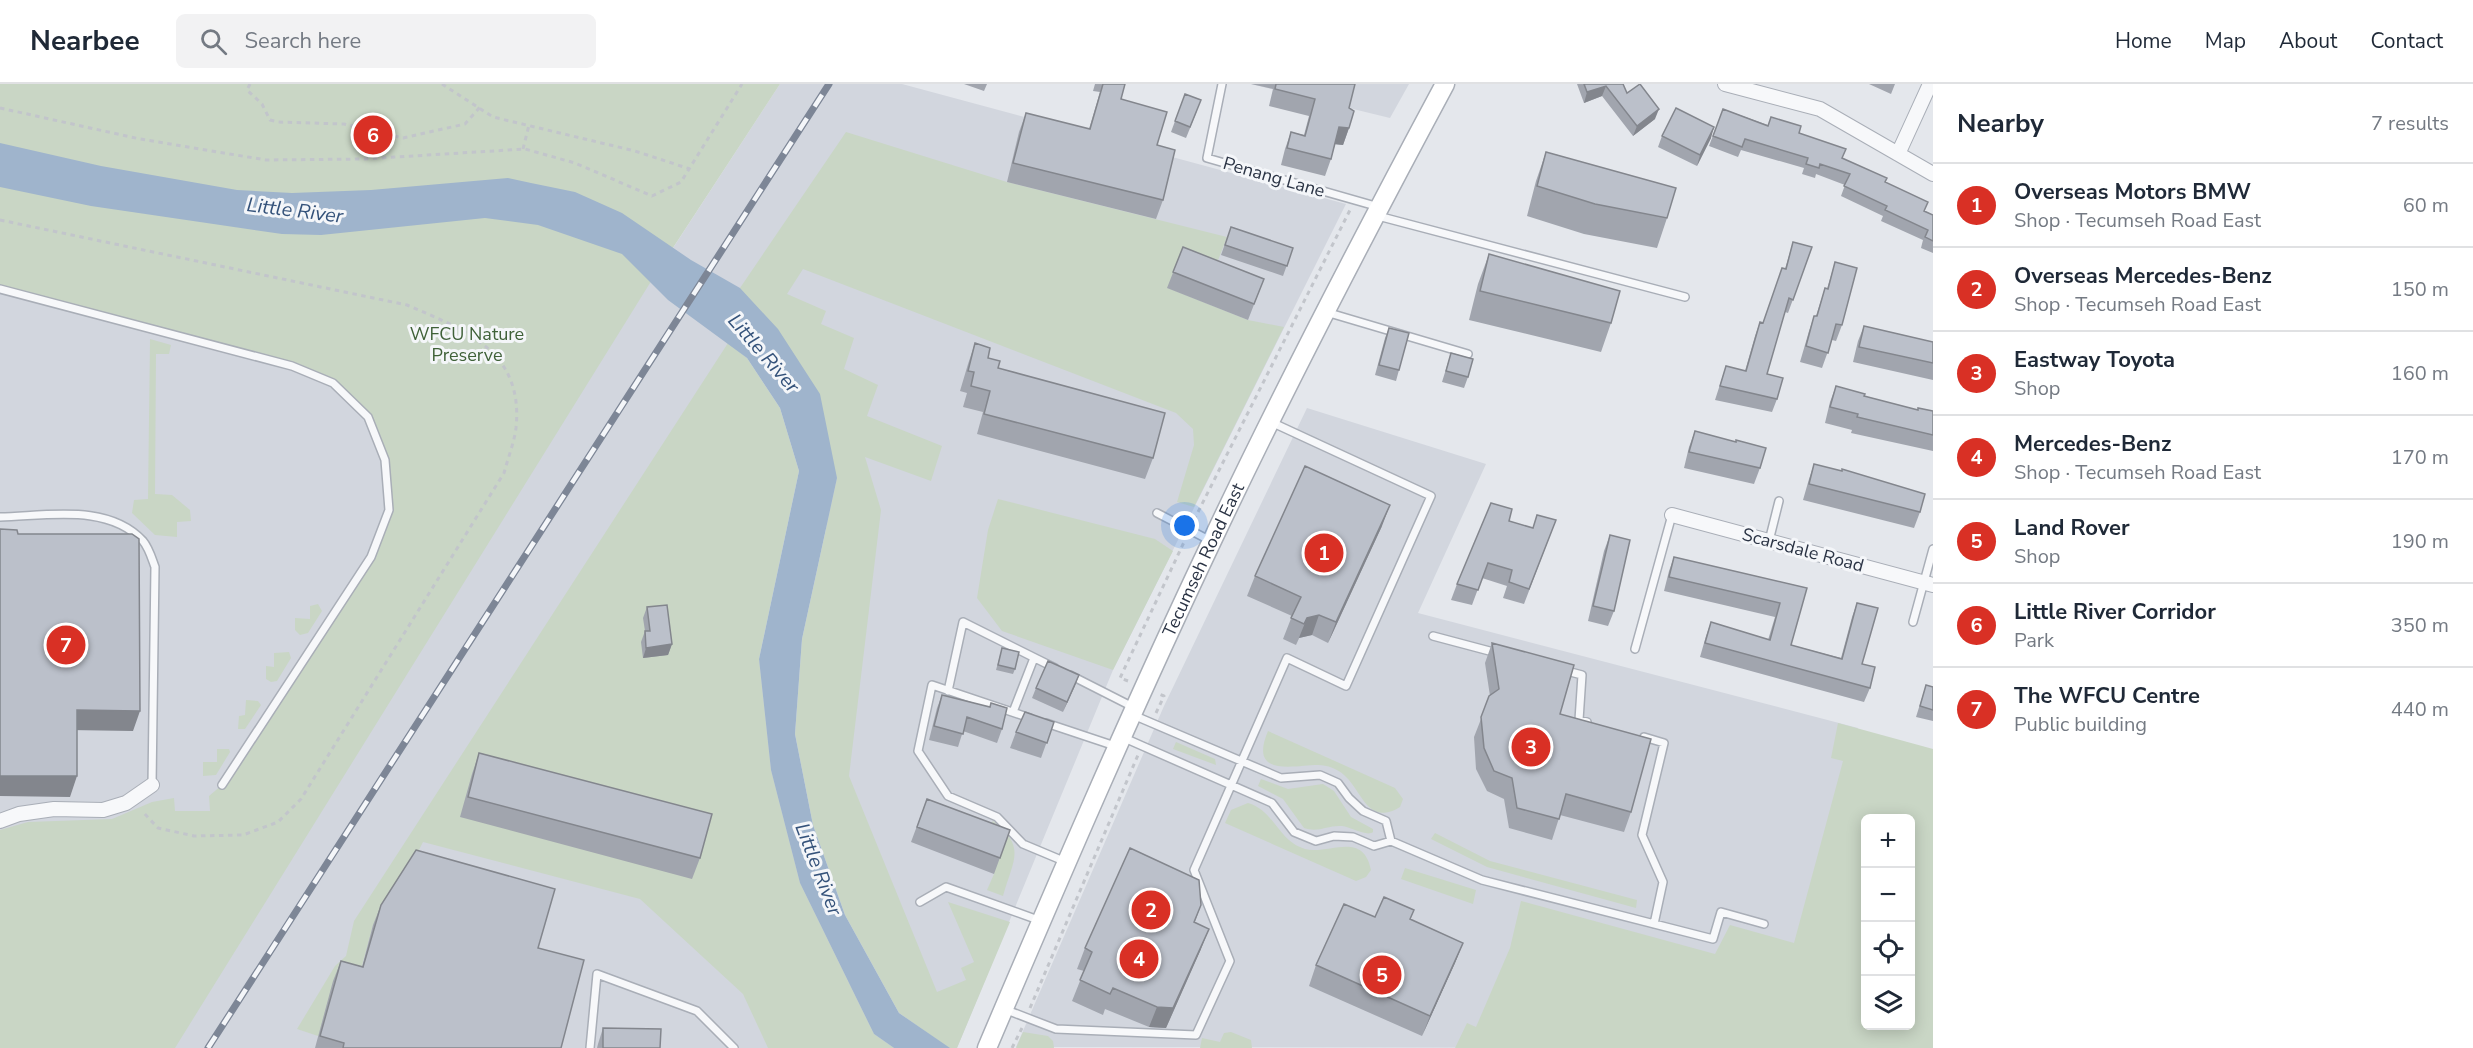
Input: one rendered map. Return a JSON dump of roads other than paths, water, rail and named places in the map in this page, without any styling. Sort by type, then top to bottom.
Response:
[{"type":"main road","name":"Tecumseh Road East","points":[[987,1048],[1120,742],[1211,541],[1377,211],[1445,84]]},
{"type":"street","points":[[1725,84],[1820,109],[1933,174]]},
{"type":"street","points":[[1898,154],[1930,84]]},
{"type":"street","name":"Scarsdale Road","points":[[1672,515],[1928,583]]},
{"type":"street","points":[[0,821],[19,814],[54,809],[103,810],[126,803],[152,785]]},
{"type":"lane","name":"Penang Lane","points":[[1222,84],[1207,158],[1355,200],[1377,211],[1685,297]]},
{"type":"lane","points":[[0,289],[292,366],[333,383],[368,417],[385,460],[389,510],[371,557],[222,784]]},
{"type":"lane","points":[[1326,312],[1468,354]]},
{"type":"lane","points":[[1004,1009],[1056,1029],[1196,1035],[1230,961],[1194,870],[1240,761],[1287,658],[1346,686],[1431,496],[1271,422]]},
{"type":"lane","points":[[1769,541],[1779,501]]},
{"type":"lane","points":[[1157,513],[1211,541]]},
{"type":"lane","points":[[1635,649],[1672,515]]},
{"type":"lane","points":[[0,517],[96,516],[124,524],[145,543],[155,567],[152,785]]},
{"type":"lane","points":[[1913,622],[1928,583],[1933,549]]},
{"type":"lane","points":[[948,691],[963,622],[1134,711],[1240,761],[1281,778],[1320,775],[1338,783],[1348,798],[1363,811],[1386,821],[1391,841]]},
{"type":"lane","points":[[1433,636],[1508,656]]},
{"type":"lane","points":[[1013,712],[1034,657]]},
{"type":"lane","points":[[1550,666],[1582,675],[1579,720],[1600,726]]},
{"type":"lane","points":[[1067,862],[1023,844],[997,817],[948,796],[918,751],[932,685],[1013,712],[1120,742],[1231,784],[1272,803],[1294,832],[1316,841],[1334,836],[1353,837],[1374,846],[1391,841],[1482,880],[1713,939],[1721,912],[1764,924]]},
{"type":"lane","points":[[1632,734],[1664,742],[1642,835],[1663,882],[1654,924]]},
{"type":"lane","points":[[920,902],[946,887],[1041,921]]},
{"type":"lane","points":[[590,1048],[597,974],[697,1011],[730,1046]]},
{"type":"water","name":"Little River","points":[[0,143],[101,166],[237,190],[292,193],[371,190],[508,178],[575,192],[622,213],[691,260],[740,288],[778,329],[820,394],[837,478],[802,639],[795,734],[813,825],[845,915],[899,1013],[950,1048],[894,1048],[874,1034],[800,883],[771,770],[759,659],[799,471],[780,408],[747,358],[668,300],[622,254],[538,225],[485,218],[321,235],[282,234],[91,206],[0,187]]},
{"type":"railway","points":[[208,1048],[829,84]]},
{"type":"place","name":"Little River Corridor","points":[[373,135]]},
{"type":"place","name":"Overseas Motors BMW","points":[[1324,553]]},
{"type":"place","name":"The WFCU Centre","points":[[66,645]]},
{"type":"place","name":"Eastway Toyota","points":[[1531,747]]},
{"type":"place","name":"Overseas Mercedes-Benz","points":[[1151,910]]},
{"type":"place","name":"Mercedes-Benz","points":[[1139,959]]},
{"type":"place","name":"Land Rover","points":[[1382,975]]},
{"type":"park label","name":"WFCU Nature Preserve","points":[[467,344]]}]
